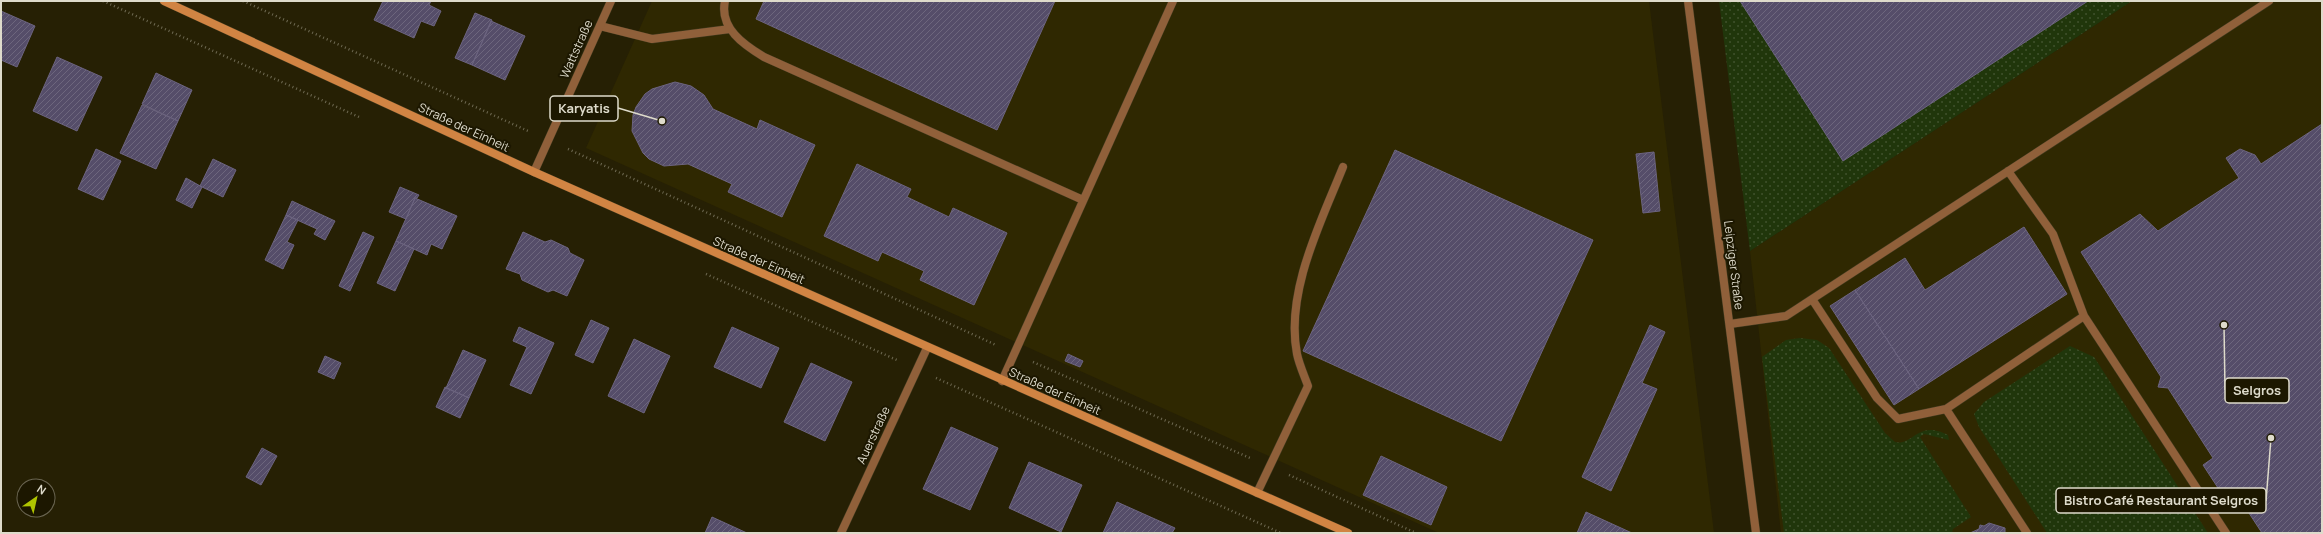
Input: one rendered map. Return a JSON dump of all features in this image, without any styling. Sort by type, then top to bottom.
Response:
[{"type":"street","name":"Straße der Einheit","points":[[164,1],[534,172],[927,348],[1348,533]]},
{"type":"street","name":"Wattstraße","points":[[534,172],[611,1]]},
{"type":"street","points":[[725,1],[724,9],[730,29],[743,44],[764,57],[1083,200]]},
{"type":"street","points":[[1002,381],[1173,1]]},
{"type":"street","name":"Leipziger Straße","points":[[1688,1],[1756,533]]},
{"type":"street","points":[[1730,324],[1786,316],[2269,1]]},
{"type":"street","points":[[600,26],[652,39],[730,29]]},
{"type":"street","points":[[1257,493],[1308,386],[1297,354],[1295,328],[1299,286],[1309,250],[1344,167]]},
{"type":"street","points":[[2008,171],[2053,234],[2084,316],[2226,533]]},
{"type":"street","points":[[1812,299],[1877,398],[1898,420],[1946,409],[2084,316]]},
{"type":"street","name":"Auerstraße","points":[[841,533],[927,348]]},
{"type":"street","points":[[1946,409],[2027,533]]},
{"type":"path","points":[[243,1],[1015,354],[1269,466],[1416,533]]},
{"type":"shaded area","points":[[652,1],[1649,1],[1714,533],[1439,533],[586,148]]},
{"type":"shaded area","points":[[2132,1],[2322,1],[2322,533],[1781,533],[1750,251]]},
{"type":"green space","points":[[1719,1],[2132,1],[1750,251]]},
{"type":"green space","points":[[1800,338],[1817,340],[1829,348],[1885,433],[1895,442],[1907,440],[1923,431],[1929,430],[1938,431],[1948,435],[1949,440],[1924,434],[1920,437],[1971,517],[1953,529],[1952,533],[1784,533],[1762,357],[1786,340]]},
{"type":"green space","points":[[2070,346],[2094,357],[2208,533],[2047,533],[1979,427],[1974,414],[1984,402]]},
{"type":"building","points":[[383,1],[431,1],[429,5],[441,11],[434,26],[421,21],[414,38],[374,20]]},
{"type":"building","points":[[764,1],[1055,1],[997,130],[756,19]]},
{"type":"building","points":[[1740,1],[2088,1],[1843,161]]},
{"type":"building","points":[[1,11],[35,26],[17,67],[1,60]]},
{"type":"building","points":[[475,13],[492,20],[472,65],[455,58]]},
{"type":"building","points":[[491,21],[525,36],[505,80],[472,65]]},
{"type":"building","points":[[57,57],[102,77],[77,131],[33,111]]},
{"type":"building","points":[[156,73],[192,90],[178,121],[142,104]]},
{"type":"building","points":[[675,82],[691,86],[704,95],[713,109],[757,129],[760,120],[815,145],[782,217],[728,192],[732,184],[688,164],[664,166],[649,159],[643,153],[632,131],[633,115],[636,107],[645,94],[652,89]]},
{"type":"building","points":[[142,105],[178,121],[156,169],[120,153]]},
{"type":"building","points":[[2322,124],[2322,533],[2262,533],[2247,510],[2238,508],[2240,499],[2232,488],[2222,494],[2203,465],[2213,458],[2168,388],[2158,387],[2161,377],[2081,252],[2140,214],[2158,231],[2239,178],[2226,158],[2240,149],[2255,155],[2261,164]]},
{"type":"building","points":[[96,149],[121,161],[103,200],[78,189]]},
{"type":"building","points":[[1395,150],[1593,240],[1501,441],[1303,351]]},
{"type":"building","points":[[1654,152],[1660,211],[1643,213],[1636,154]]},
{"type":"building","points":[[213,159],[236,170],[223,197],[200,186]]},
{"type":"building","points":[[857,164],[911,189],[907,197],[949,217],[953,208],[1007,233],[974,305],[920,280],[924,271],[882,252],[878,261],[824,236]]},
{"type":"building","points":[[186,178],[202,187],[192,208],[176,200]]},
{"type":"building","points":[[400,187],[419,195],[415,198],[406,219],[389,212]]},
{"type":"building","points":[[415,198],[457,216],[442,249],[431,244],[427,255],[396,241]]},
{"type":"building","points":[[292,201],[335,221],[325,240],[314,234],[317,229],[286,215]]},
{"type":"building","points":[[286,215],[298,220],[287,242],[294,245],[283,269],[265,260]]},
{"type":"building","points":[[2024,227],[2067,294],[1919,389],[1855,290],[1905,258],[1925,290]]},
{"type":"building","points":[[363,232],[374,237],[350,291],[339,286]]},
{"type":"building","points":[[523,232],[545,242],[551,240],[568,248],[570,253],[584,260],[567,296],[553,290],[548,292],[522,280],[520,274],[506,269]]},
{"type":"building","points":[[396,241],[414,249],[395,291],[377,283]]},
{"type":"building","points":[[1855,290],[1919,389],[1894,405],[1830,306]]},
{"type":"building","points":[[591,320],[609,328],[593,363],[575,355]]},
{"type":"building","points":[[1650,325],[1665,332],[1642,383],[1657,389],[1611,491],[1582,477]]},
{"type":"building","points":[[519,327],[554,343],[531,394],[510,385],[527,347],[513,341]]},
{"type":"building","points":[[732,327],[779,348],[761,388],[714,367]]},
{"type":"building","points":[[634,339],[670,356],[644,413],[608,396]]},
{"type":"building","points":[[463,350],[486,360],[469,398],[446,388]]},
{"type":"building","points":[[1068,354],[1083,361],[1080,367],[1065,361]]},
{"type":"building","points":[[325,356],[341,363],[334,379],[318,372]]},
{"type":"building","points":[[811,363],[852,382],[825,441],[784,422]]},
{"type":"building","points":[[445,387],[469,398],[460,418],[436,407]]},
{"type":"building","points":[[951,427],[998,448],[970,510],[923,489]]},
{"type":"building","points":[[262,448],[277,456],[261,485],[246,477]]},
{"type":"building","points":[[1381,456],[1447,487],[1431,525],[1363,495]]},
{"type":"building","points":[[1029,462],[1082,485],[1061,532],[1009,508]]},
{"type":"building","points":[[1117,502],[1175,528],[1172,533],[1103,533]]},
{"type":"building","points":[[1586,512],[1632,533],[1577,533]]},
{"type":"building","points":[[712,517],[747,533],[705,533]]},
{"type":"building","points":[[1989,523],[2005,528],[2005,533],[1970,533],[1979,529],[1980,525],[1984,526]]},
{"type":"place","name":"Karyatis","points":[[662,121]]},
{"type":"place","name":"Selgros","points":[[2224,325]]},
{"type":"place","name":"Bistro Café Restaurant Selgros","points":[[2271,438]]}]
